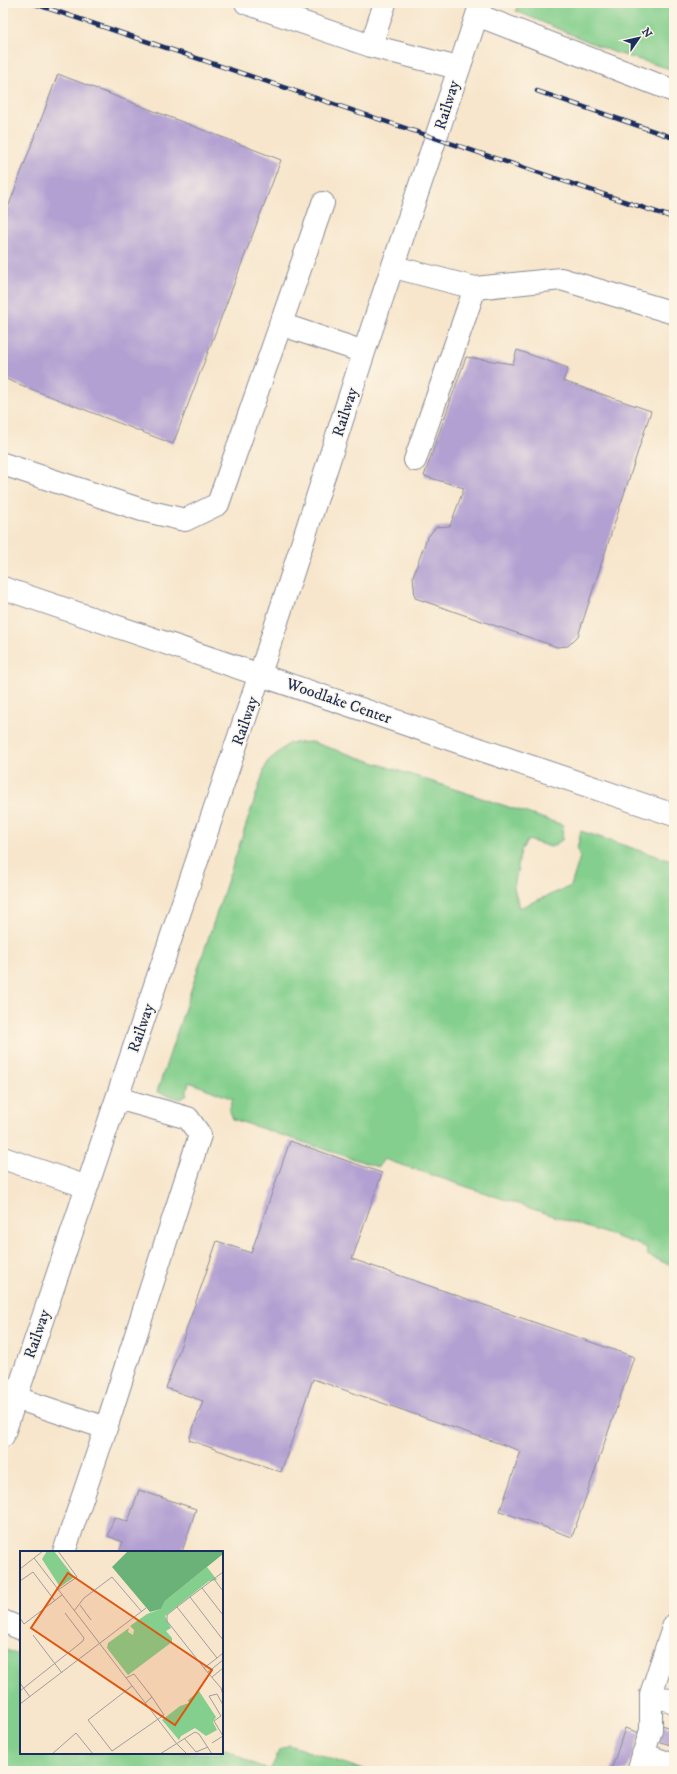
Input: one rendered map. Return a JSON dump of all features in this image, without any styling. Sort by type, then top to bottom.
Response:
[{"type":"street","points":[[246,3],[371,46],[458,68]]},
{"type":"street","points":[[371,46],[385,3]]},
{"type":"street","points":[[479,9],[674,91]]},
{"type":"street","name":"Railway","points":[[3,1436],[260,674],[364,352],[394,267],[458,68],[479,9]]},
{"type":"street","points":[[3,464],[142,510],[185,520],[218,504],[280,324],[324,203]]},
{"type":"street","points":[[394,267],[475,288],[561,279],[674,313]]},
{"type":"street","points":[[415,460],[475,288]]},
{"type":"street","points":[[280,324],[364,352]]},
{"type":"street","name":"Woodlake Center","points":[[3,588],[674,815]]},
{"type":"street","points":[[64,1551],[106,1428],[200,1135],[188,1118],[117,1098]]},
{"type":"street","points":[[3,1158],[87,1188]]},
{"type":"street","points":[[16,1398],[106,1428]]},
{"type":"street","points":[[3,1621],[20,1628]]},
{"type":"street","points":[[674,1625],[651,1694],[651,1730],[640,1763],[674,1765]]},
{"type":"street","points":[[651,1694],[674,1702]]},
{"type":"green space","points":[[518,3],[674,3],[674,70],[613,52],[516,11]]},
{"type":"green space","points":[[312,742],[563,825],[562,840],[551,847],[528,840],[521,850],[514,887],[519,908],[571,886],[580,857],[577,849],[581,831],[674,862],[674,1267],[647,1255],[646,1247],[384,1159],[378,1167],[233,1119],[229,1110],[233,1099],[189,1082],[186,1096],[180,1099],[157,1092],[267,762],[289,743]]},
{"type":"green space","points":[[3,1649],[20,1655],[20,1754],[223,1754],[223,1748],[270,1770],[281,1749],[289,1745],[367,1771],[3,1771]]},
{"type":"building","points":[[58,74],[281,160],[173,444],[3,378],[3,221]]},
{"type":"building","points":[[517,350],[568,368],[563,381],[651,411],[578,636],[568,646],[557,647],[415,598],[413,576],[427,538],[436,527],[450,526],[464,488],[424,476],[466,357],[513,364]]},
{"type":"building","points":[[290,1141],[382,1173],[352,1259],[634,1357],[572,1537],[500,1511],[521,1451],[313,1379],[281,1472],[189,1440],[203,1401],[166,1388],[217,1241],[251,1253]]},
{"type":"building","points":[[139,1490],[196,1509],[182,1551],[119,1551],[123,1542],[108,1536],[114,1517],[128,1522]]},
{"type":"building","points":[[659,1724],[674,1729],[674,1746],[654,1740]]},
{"type":"building","points":[[625,1728],[640,1733],[627,1771],[611,1771]]},
{"type":"railway","points":[[32,3],[674,218]]},
{"type":"railway","points":[[537,91],[674,138]]}]
